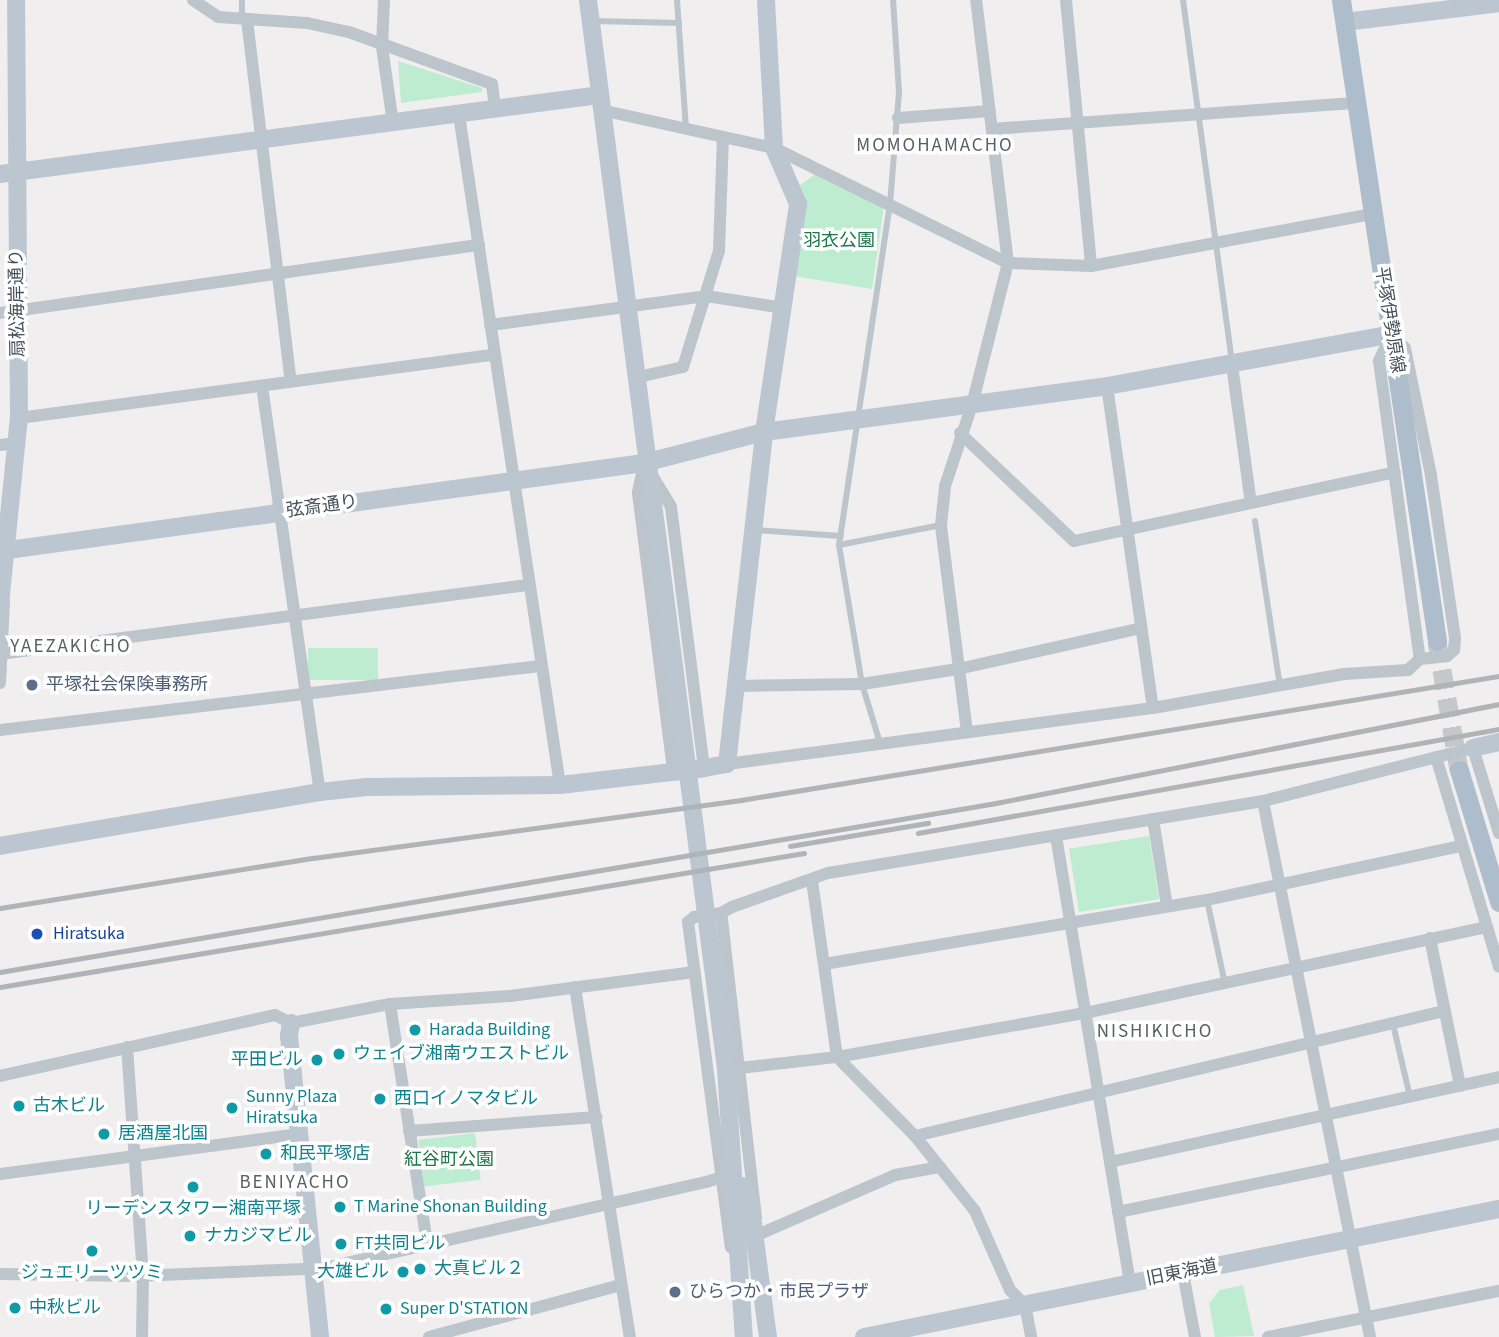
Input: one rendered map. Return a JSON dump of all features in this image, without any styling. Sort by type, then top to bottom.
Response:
[{"type":"main road","name":"平塚伊勢原線","points":[[1341,0],[1354,103],[1392,334],[1437,641]]},
{"type":"main road","points":[[1459,770],[1499,902]]},
{"type":"street","name":"扇松海岸通り","points":[[2,602],[9,444],[19,418],[20,310],[8,173],[16,0]]},
{"type":"street","points":[[193,0],[218,17],[307,23],[492,84],[495,110]]},
{"type":"street","points":[[384,0],[382,47],[393,123]]},
{"type":"street","points":[[588,0],[733,1152],[744,1337]]},
{"type":"street","points":[[727,764],[764,432],[798,204],[774,148],[766,0]]},
{"type":"street","points":[[967,732],[941,525],[945,486],[960,433],[972,405],[1008,263],[976,0]]},
{"type":"street","points":[[1066,0],[1091,266]]},
{"type":"street","points":[[1345,22],[1422,6],[1489,3]]},
{"type":"street","points":[[244,19],[291,382]]},
{"type":"street","points":[[8,173],[495,110],[600,102],[686,130],[774,148],[1008,263],[1091,266],[1371,214]]},
{"type":"street","points":[[992,130],[1354,103]]},
{"type":"street","points":[[898,118],[990,111]]},
{"type":"street","points":[[459,115],[560,785]]},
{"type":"street","points":[[634,378],[683,367],[719,251],[723,137]]},
{"type":"street","points":[[0,313],[479,245]]},
{"type":"street","points":[[490,325],[706,296],[784,308]]},
{"type":"street","points":[[0,846],[367,786],[560,785],[704,768],[1153,708],[1280,688],[1344,674],[1408,670],[1420,659],[1447,656],[1454,650],[1455,638],[1411,374],[1405,348],[1392,334],[1379,361],[1420,659]]},
{"type":"street","name":"弦斎通り","points":[[4,551],[645,463],[764,432],[1107,386],[1392,334]]},
{"type":"street","points":[[19,418],[495,355]]},
{"type":"street","points":[[1232,365],[1251,503]]},
{"type":"street","points":[[262,386],[320,792]]},
{"type":"street","points":[[1107,386],[1130,528],[1153,708]]},
{"type":"street","points":[[960,433],[1074,541],[1395,472]]},
{"type":"street","points":[[645,463],[671,507],[704,768]]},
{"type":"street","points":[[645,463],[638,493],[673,772]]},
{"type":"street","points":[[1,654],[528,585]]},
{"type":"street","points":[[0,683],[2,602]]},
{"type":"street","points":[[736,686],[862,684],[958,669],[1141,628]]},
{"type":"street","points":[[0,730],[540,666]]},
{"type":"street","points":[[740,1300],[719,1178],[694,972],[688,922],[694,917],[721,912],[828,873],[1263,801],[1499,742]]},
{"type":"street","points":[[1473,748],[1499,834]]},
{"type":"street","points":[[1436,757],[1499,967]]},
{"type":"street","points":[[1263,801],[1370,1337]]},
{"type":"street","points":[[1153,819],[1167,906]]},
{"type":"street","points":[[1056,836],[1130,1283]]},
{"type":"street","points":[[824,964],[1207,900],[1461,846]]},
{"type":"street","points":[[812,881],[837,1057],[915,1136],[975,1211],[1010,1290],[1025,1305],[1031,1337]]},
{"type":"street","points":[[721,912],[757,1215],[754,1230]]},
{"type":"street","points":[[740,1068],[837,1057],[1085,1013],[1485,927]]},
{"type":"street","points":[[1430,938],[1460,1086]]},
{"type":"street","points":[[0,1076],[275,1015],[291,1023],[390,1004],[575,987],[694,972]]},
{"type":"street","points":[[575,987],[630,1337]]},
{"type":"street","points":[[390,1004],[427,1244]]},
{"type":"street","points":[[915,1136],[1444,1011]]},
{"type":"street","points":[[291,1023],[289,1036],[320,1337]]},
{"type":"street","points":[[127,1047],[143,1275],[142,1337]]},
{"type":"street","points":[[1110,1162],[1499,1077]]},
{"type":"street","points":[[409,1131],[596,1117]]},
{"type":"street","points":[[0,1174],[299,1134]]},
{"type":"street","points":[[1118,1212],[1499,1134]]},
{"type":"street","points":[[0,1274],[143,1275],[313,1269],[719,1178],[733,1152]]},
{"type":"street","points":[[733,1152],[754,1230],[768,1337]]},
{"type":"street","points":[[754,1230],[895,1175],[940,1167]]},
{"type":"street","name":"旧東海道","points":[[864,1337],[1499,1209]]},
{"type":"street","points":[[1183,1273],[1195,1337]]},
{"type":"street","points":[[429,1337],[620,1285]]},
{"type":"street","points":[[1268,1337],[1499,1291]]},
{"type":"lane","points":[[242,0],[244,19]]},
{"type":"lane","points":[[677,0],[686,130]]},
{"type":"lane","points":[[880,743],[862,684],[839,545],[890,204],[898,118],[893,0]]},
{"type":"lane","points":[[1183,0],[1232,365]]},
{"type":"lane","points":[[591,21],[679,23]]},
{"type":"lane","points":[[1255,521],[1280,688]]},
{"type":"lane","points":[[839,545],[941,525]]},
{"type":"lane","points":[[753,530],[841,536]]},
{"type":"lane","points":[[1207,900],[1225,984]]},
{"type":"lane","points":[[1393,1023],[1410,1097]]},
{"type":"green space","points":[[398,61],[482,88],[482,92],[401,103]]},
{"type":"green space","name":"羽衣公園","points":[[817,173],[884,206],[872,289],[794,276],[799,186]]},
{"type":"green space","points":[[308,648],[378,648],[378,680],[308,680]]},
{"type":"green space","points":[[1149,836],[1159,899],[1079,912],[1069,849]]},
{"type":"green space","name":"紅谷町公園","points":[[475,1133],[481,1180],[424,1187],[418,1140]]},
{"type":"green space","points":[[1243,1285],[1254,1336],[1215,1337],[1209,1303],[1220,1290]]},
{"type":"tunnel","points":[[1437,641],[1459,770]]},
{"type":"railway","points":[[0,908],[313,858],[741,800],[1499,676]]},
{"type":"railway","points":[[0,972],[996,803],[1499,704]]},
{"type":"railway","points":[[918,833],[1499,729]]},
{"type":"railway","points":[[790,846],[928,823]]},
{"type":"railway","points":[[0,987],[804,853]]},
{"type":"place","name":"平塚社会保険事務所","points":[[32,685]]},
{"type":"place","name":"Hiratsuka","points":[[37,934]]},
{"type":"place","name":"Harada Building","points":[[415,1030]]},
{"type":"place","name":"ウェイブ湘南ウエストビル","points":[[339,1054]]},
{"type":"place","name":"平田ビル","points":[[317,1060]]},
{"type":"place","name":"西口イノマタビル","points":[[380,1099]]},
{"type":"place","name":"古木ビル","points":[[19,1106]]},
{"type":"place","name":"Sunny Plaza Hiratsuka","points":[[232,1108]]},
{"type":"place","name":"居酒屋北国","points":[[104,1134]]},
{"type":"place","name":"和民平塚店","points":[[266,1154]]},
{"type":"place","name":"リーデンスタワー湘南平塚","points":[[193,1187]]},
{"type":"place","name":"T Marine Shonan Building","points":[[340,1207]]},
{"type":"place","name":"ナカジマビル","points":[[190,1236]]},
{"type":"place","name":"FT共同ビル","points":[[341,1244]]},
{"type":"place","name":"ジュエリーツツミ","points":[[92,1251]]},
{"type":"place","name":"大真ビル２","points":[[420,1269]]},
{"type":"place","name":"大雄ビル","points":[[403,1272]]},
{"type":"place","name":"ひらつか・市民プラザ","points":[[675,1292]]},
{"type":"place","name":"中秋ビル","points":[[15,1308]]},
{"type":"place","name":"Super D'STATION","points":[[386,1309]]},
{"type":"district","name":"MOMOHAMACHO","points":[[935,146]]},
{"type":"district","name":"YAEZAKICHO","points":[[71,647]]},
{"type":"district","name":"NISHIKICHO","points":[[1155,1032]]},
{"type":"district","name":"BENIYACHO","points":[[295,1183]]}]
